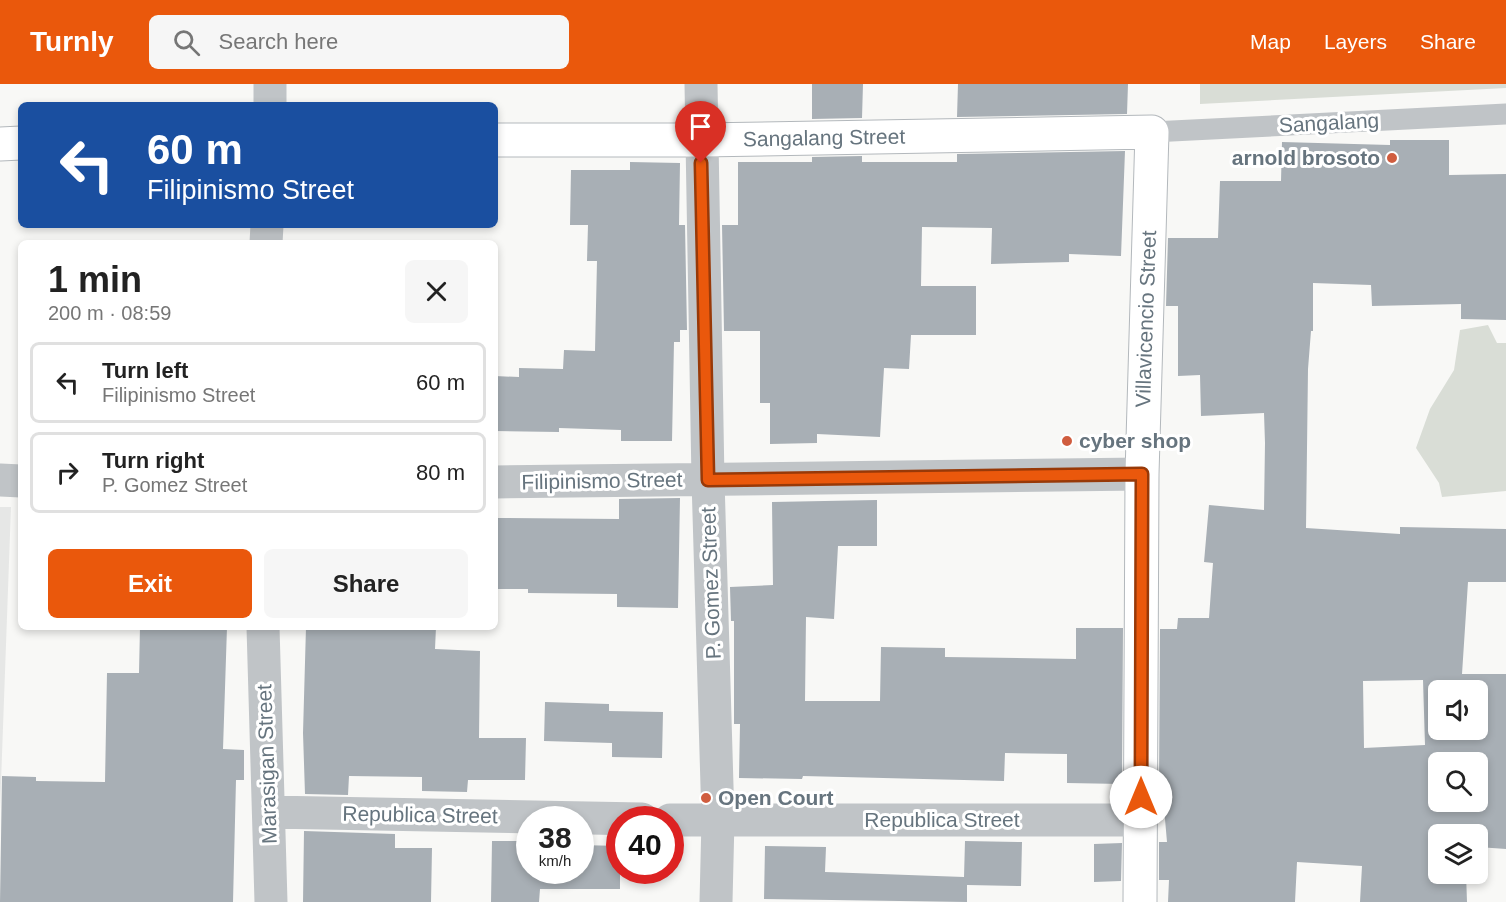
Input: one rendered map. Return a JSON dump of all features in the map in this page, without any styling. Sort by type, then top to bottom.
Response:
[{"type":"street","points":[[270,84],[270,102]]},
{"type":"street","name":"P. Gomez Street","points":[[701,84],[708,480],[718,820],[716,902]]},
{"type":"street","name":"Sangalang Street","points":[[498,140],[701,140],[1152,132]]},
{"type":"street","name":"Villavicencio Street","points":[[1140,902],[1142,474],[1152,132]]},
{"type":"street","points":[[0,144],[18,143]]},
{"type":"street","name":"Filipinismo Street","points":[[498,482],[1142,474]]},
{"type":"street","points":[[0,480],[18,481]]},
{"type":"street","name":"Marasigan Street","points":[[262,630],[271,902]]},
{"type":"street","name":"Republica Street","points":[[269,812],[606,818]]},
{"type":"street","name":"Republica Street","points":[[684,819],[1141,820]]},
{"type":"lane","name":"Sangalang","points":[[1152,132],[1506,114]]},
{"type":"shaded area","points":[[1200,84],[1506,84],[1506,88],[1200,104]]},
{"type":"shaded area","points":[[1488,325],[1497,343],[1506,343],[1506,491],[1442,497],[1439,483],[1416,448],[1430,409],[1454,370],[1460,330]]},
{"type":"shaded area","points":[[0,507],[11,507],[0,810]]},
{"type":"building","points":[[812,84],[863,84],[862,118],[812,119]]},
{"type":"building","points":[[958,84],[1128,84],[1127,114],[957,117]]},
{"type":"building","points":[[1390,140],[1449,140],[1449,175],[1506,174],[1506,320],[1461,319],[1461,304],[1372,306],[1371,285],[1313,283],[1313,331],[1311,331],[1308,369],[1306,528],[1400,534],[1400,527],[1506,529],[1506,582],[1468,582],[1462,674],[1506,674],[1506,849],[1488,848],[1488,824],[1428,824],[1428,884],[1466,884],[1467,902],[1360,902],[1362,866],[1297,862],[1295,902],[1168,902],[1169,880],[1159,880],[1159,842],[1167,842],[1162,785],[1159,785],[1160,629],[1177,629],[1178,618],[1209,618],[1213,563],[1204,562],[1209,505],[1264,510],[1265,443],[1264,413],[1201,416],[1200,375],[1178,376],[1178,306],[1166,306],[1168,238],[1218,238],[1220,181],[1281,181],[1282,142],[1390,145]],"holes":[[[1423,680],[1425,745],[1364,748],[1363,681]]]},
{"type":"building","points":[[1125,151],[1121,256],[1069,254],[1069,262],[991,264],[992,228],[922,227],[921,286],[976,286],[976,335],[911,335],[909,369],[884,368],[880,437],[817,434],[817,443],[770,444],[770,403],[760,403],[760,331],[724,331],[722,225],[738,225],[738,162],[812,162],[812,157],[862,156],[862,162],[957,162],[957,154]]},
{"type":"building","points":[[630,162],[680,163],[679,225],[685,225],[687,330],[680,330],[680,342],[674,342],[672,441],[621,441],[621,430],[559,428],[559,432],[498,431],[498,376],[519,377],[519,368],[563,369],[564,350],[595,351],[597,261],[587,261],[588,225],[570,225],[571,170],[630,170]]},
{"type":"building","points":[[680,498],[678,608],[617,607],[617,594],[528,593],[528,589],[498,589],[498,518],[619,519],[619,499]]},
{"type":"building","points":[[877,500],[877,546],[838,546],[834,619],[806,617],[805,701],[880,701],[881,647],[945,648],[945,657],[1076,659],[1076,628],[1123,628],[1122,784],[1067,783],[1067,754],[1005,753],[1004,781],[803,776],[802,779],[739,778],[740,724],[734,724],[734,621],[731,621],[730,587],[773,585],[772,502]]},
{"type":"building","points":[[140,630],[227,630],[223,749],[244,750],[244,780],[236,780],[233,902],[0,902],[2,776],[36,777],[36,781],[105,782],[107,673],[139,673]]},
{"type":"building","points":[[306,630],[436,630],[435,649],[480,651],[479,738],[526,738],[525,780],[468,780],[467,792],[422,791],[422,777],[349,776],[348,795],[305,794],[303,733]]},
{"type":"building","points":[[545,702],[609,704],[609,711],[663,712],[662,758],[612,757],[612,743],[544,741]]},
{"type":"building","points":[[304,831],[395,834],[395,848],[432,848],[431,902],[303,902]]},
{"type":"building","points":[[492,841],[516,841],[516,884],[594,884],[594,845],[606,846],[606,884],[620,884],[620,889],[540,889],[539,902],[491,902]]},
{"type":"building","points":[[965,841],[1022,842],[1021,886],[967,885],[967,902],[764,899],[765,846],[826,847],[825,872],[964,877]]},
{"type":"building","points":[[1122,843],[1121,881],[1094,882],[1094,844]]},
{"type":"place","name":"arnold brosoto","points":[[1392,158]]},
{"type":"place","name":"cyber shop","points":[[1067,441]]},
{"type":"place","name":"Open Court","points":[[706,798]]},
{"type":"route","points":[[701,163],[708,480],[1142,474],[1141,797]]}]
